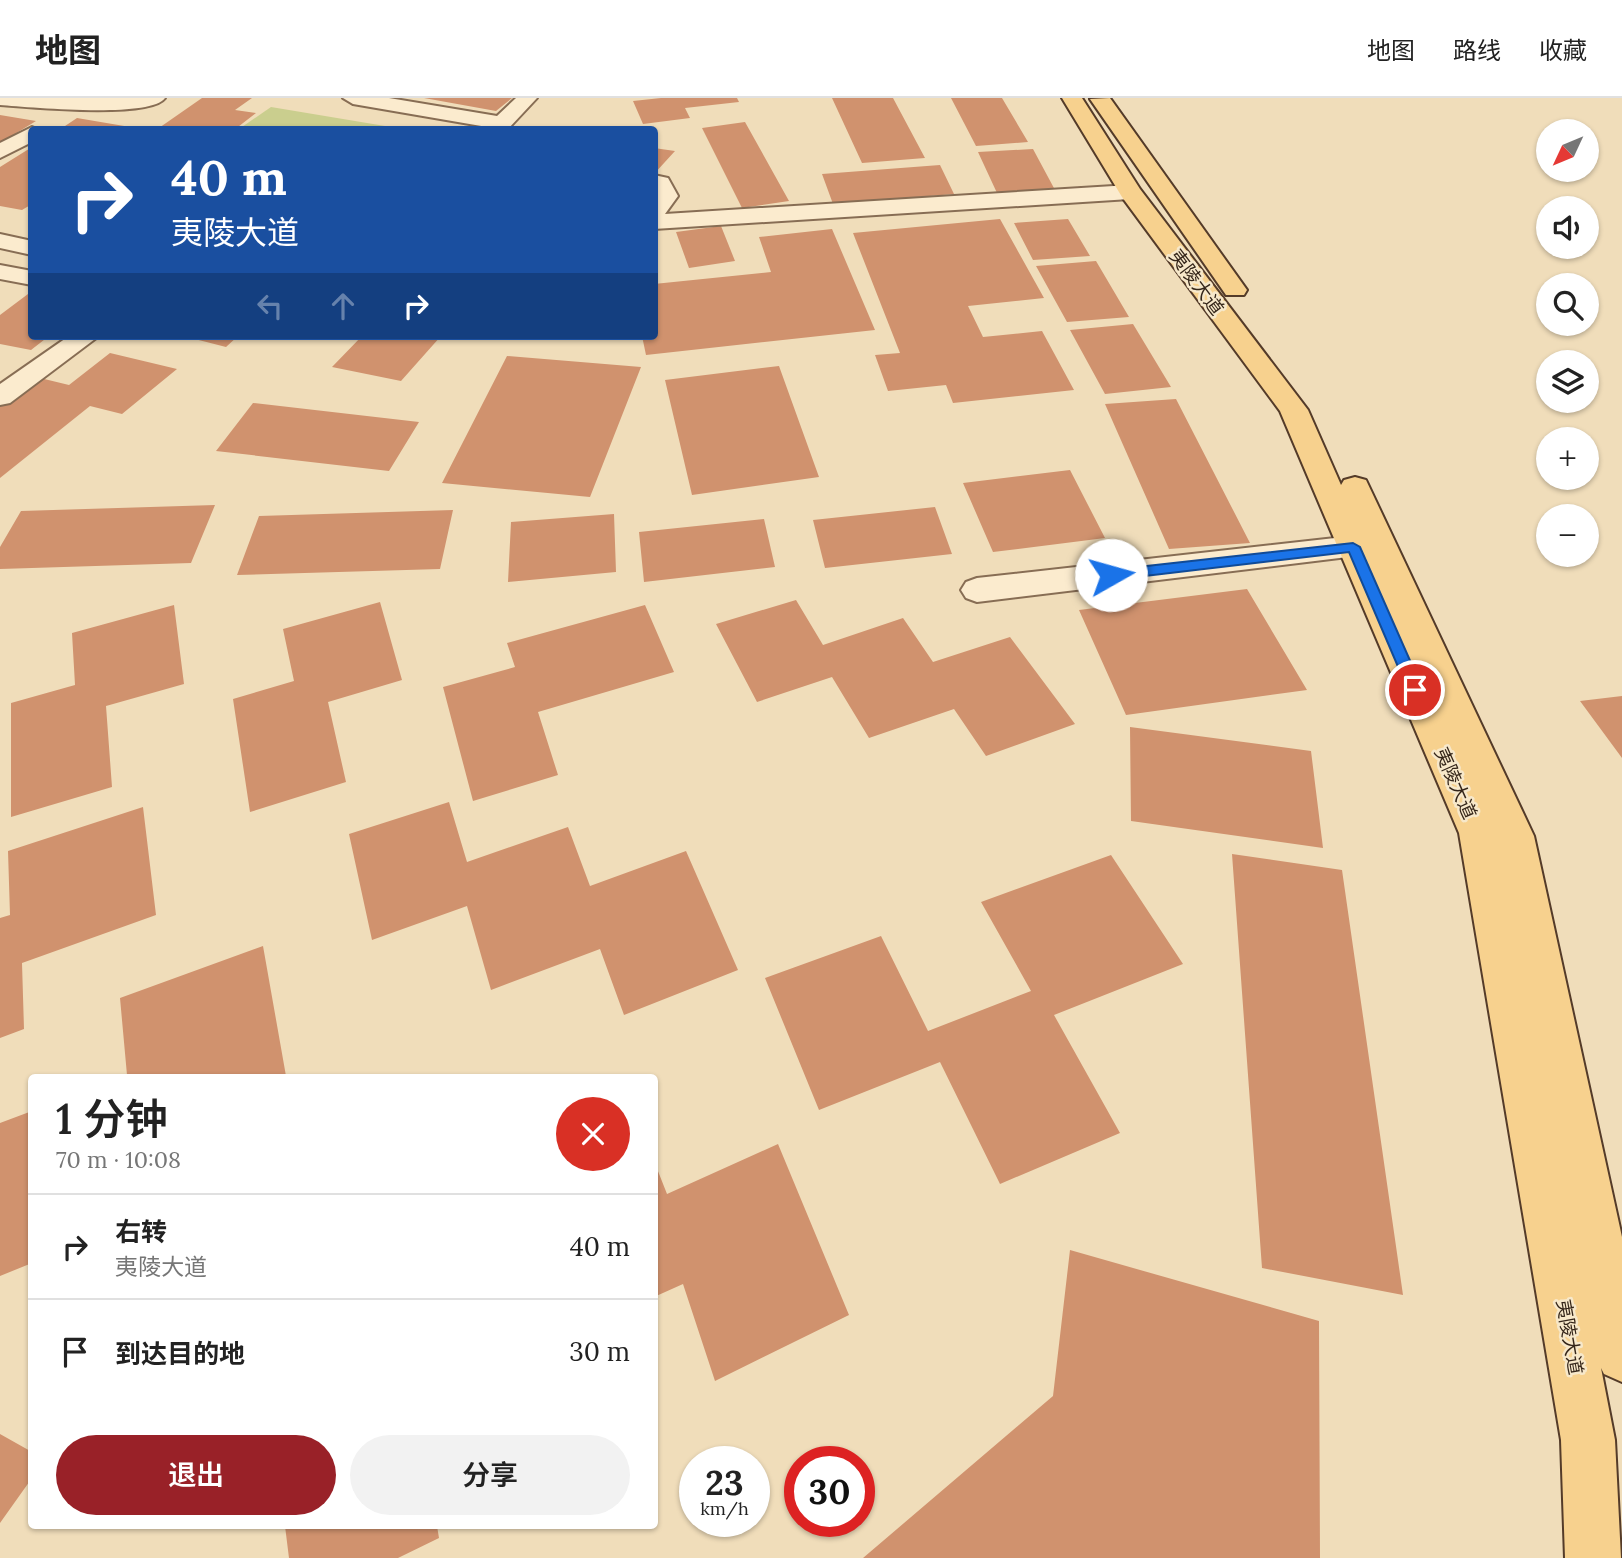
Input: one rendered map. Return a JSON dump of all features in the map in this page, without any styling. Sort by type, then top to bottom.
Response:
[{"type":"main road","name":"夷陵大道","points":[[1072,98],[1130,192],[1294,410],[1478,833],[1588,1440],[1593,1558]]},
{"type":"main road","name":"夷陵大道","points":[[1100,98],[1319,409],[1515,836],[1622,1356]]},
{"type":"street","points":[[11,99],[110,105],[155,98]]},
{"type":"street","points":[[353,98],[499,126],[527,98]]},
{"type":"street","points":[[44,126],[80,104]]},
{"type":"street","points":[[0,152],[28,135]]},
{"type":"street","points":[[658,183],[667,196],[658,208]]},
{"type":"street","points":[[658,222],[1130,192]]},
{"type":"street","points":[[0,241],[28,247]]},
{"type":"street","points":[[0,272],[28,277]]},
{"type":"street","points":[[0,397],[80,340]]},
{"type":"street","points":[[977,590],[1353,547]]},
{"type":"green space","points":[[271,107],[385,126],[243,126]]},
{"type":"building","points":[[202,98],[252,98],[235,110],[256,113],[239,126],[162,126]]},
{"type":"building","points":[[424,98],[512,98],[496,111]]},
{"type":"building","points":[[661,98],[737,98],[739,102],[685,108],[690,118],[643,124],[633,101]]},
{"type":"building","points":[[832,98],[893,98],[925,158],[862,163]]},
{"type":"building","points":[[951,98],[1002,98],[1028,142],[976,146]]},
{"type":"building","points":[[0,115],[36,121],[0,143]]},
{"type":"building","points":[[77,118],[124,126],[65,126]]},
{"type":"building","points":[[745,122],[789,201],[742,208],[702,128]]},
{"type":"building","points":[[658,149],[675,151],[658,170]]},
{"type":"building","points":[[1033,149],[1055,190],[997,193],[978,152]]},
{"type":"building","points":[[28,150],[28,206],[22,210],[0,206],[0,167]]},
{"type":"building","points":[[940,165],[954,194],[833,204],[822,174]]},
{"type":"building","points":[[1000,219],[1044,298],[968,306],[983,337],[1042,331],[1074,390],[953,403],[946,385],[888,391],[875,355],[900,353],[853,233]]},
{"type":"building","points":[[1068,219],[1090,256],[1033,260],[1014,223]]},
{"type":"building","points":[[721,226],[735,261],[689,268],[676,232]]},
{"type":"building","points":[[832,229],[875,330],[646,355],[643,340],[658,340],[658,284],[771,272],[759,237]]},
{"type":"building","points":[[1096,261],[1129,317],[1067,322],[1036,266]]},
{"type":"building","points":[[28,294],[28,340],[44,340],[31,350],[0,344],[0,315]]},
{"type":"building","points":[[1133,324],[1171,387],[1105,394],[1070,330]]},
{"type":"building","points":[[199,340],[234,340],[226,347]]},
{"type":"building","points":[[358,340],[437,340],[401,381],[332,367]]},
{"type":"building","points":[[110,353],[177,369],[122,414],[90,406],[0,478],[0,405],[36,377],[69,385]]},
{"type":"building","points":[[507,356],[641,367],[590,497],[442,483]]},
{"type":"building","points":[[779,366],[819,477],[692,495],[665,380]]},
{"type":"building","points":[[1176,399],[1250,543],[1169,549],[1105,404]]},
{"type":"building","points":[[253,403],[419,422],[389,471],[216,451]]},
{"type":"building","points":[[1070,470],[1105,538],[993,552],[963,483]]},
{"type":"building","points":[[215,505],[191,563],[0,569],[0,547],[21,511]]},
{"type":"building","points":[[935,507],[952,554],[825,568],[813,520]]},
{"type":"building","points":[[453,510],[440,569],[237,575],[259,516]]},
{"type":"building","points":[[614,514],[616,572],[508,582],[511,522]]},
{"type":"building","points":[[764,519],[775,567],[644,582],[639,532]]},
{"type":"building","points":[[1247,589],[1307,690],[1126,715],[1079,610]]},
{"type":"building","points":[[796,600],[823,645],[903,618],[933,662],[1010,637],[1075,724],[986,756],[954,709],[869,738],[832,677],[757,702],[716,624]]},
{"type":"building","points":[[380,602],[402,680],[328,702],[346,782],[250,812],[233,699],[294,681],[283,629]]},
{"type":"building","points":[[174,605],[184,684],[106,706],[112,787],[11,817],[11,703],[75,685],[72,633]]},
{"type":"building","points":[[645,605],[674,672],[538,712],[558,775],[473,801],[443,687],[515,667],[507,643]]},
{"type":"building","points":[[1622,696],[1622,758],[1580,701]]},
{"type":"building","points":[[1130,727],[1311,751],[1323,848],[1131,821]]},
{"type":"building","points":[[449,802],[467,862],[568,827],[590,886],[686,851],[738,970],[624,1015],[600,949],[491,990],[467,906],[372,940],[349,834]]},
{"type":"building","points":[[143,807],[156,915],[22,963],[24,1029],[0,1038],[0,918],[10,915],[8,851]]},
{"type":"building","points":[[1232,854],[1342,870],[1403,1295],[1262,1268]]},
{"type":"building","points":[[1111,855],[1183,964],[1054,1015],[1120,1133],[1000,1184],[940,1062],[819,1110],[765,978],[881,936],[928,1031],[1031,991],[981,902]]},
{"type":"building","points":[[263,946],[286,1074],[127,1074],[120,998]]},
{"type":"building","points":[[28,1112],[28,1265],[0,1276],[0,1123]]},
{"type":"building","points":[[778,1144],[849,1315],[715,1381],[683,1284],[658,1295],[658,1171],[667,1194]]},
{"type":"building","points":[[1070,1250],[1319,1321],[1320,1558],[863,1558],[1053,1396]]},
{"type":"building","points":[[0,1434],[28,1450],[28,1484],[0,1523]]},
{"type":"building","points":[[285,1529],[438,1529],[439,1538],[398,1558],[289,1558]]},
{"type":"route","points":[[1111,575],[1353,547],[1415,690]]}]
